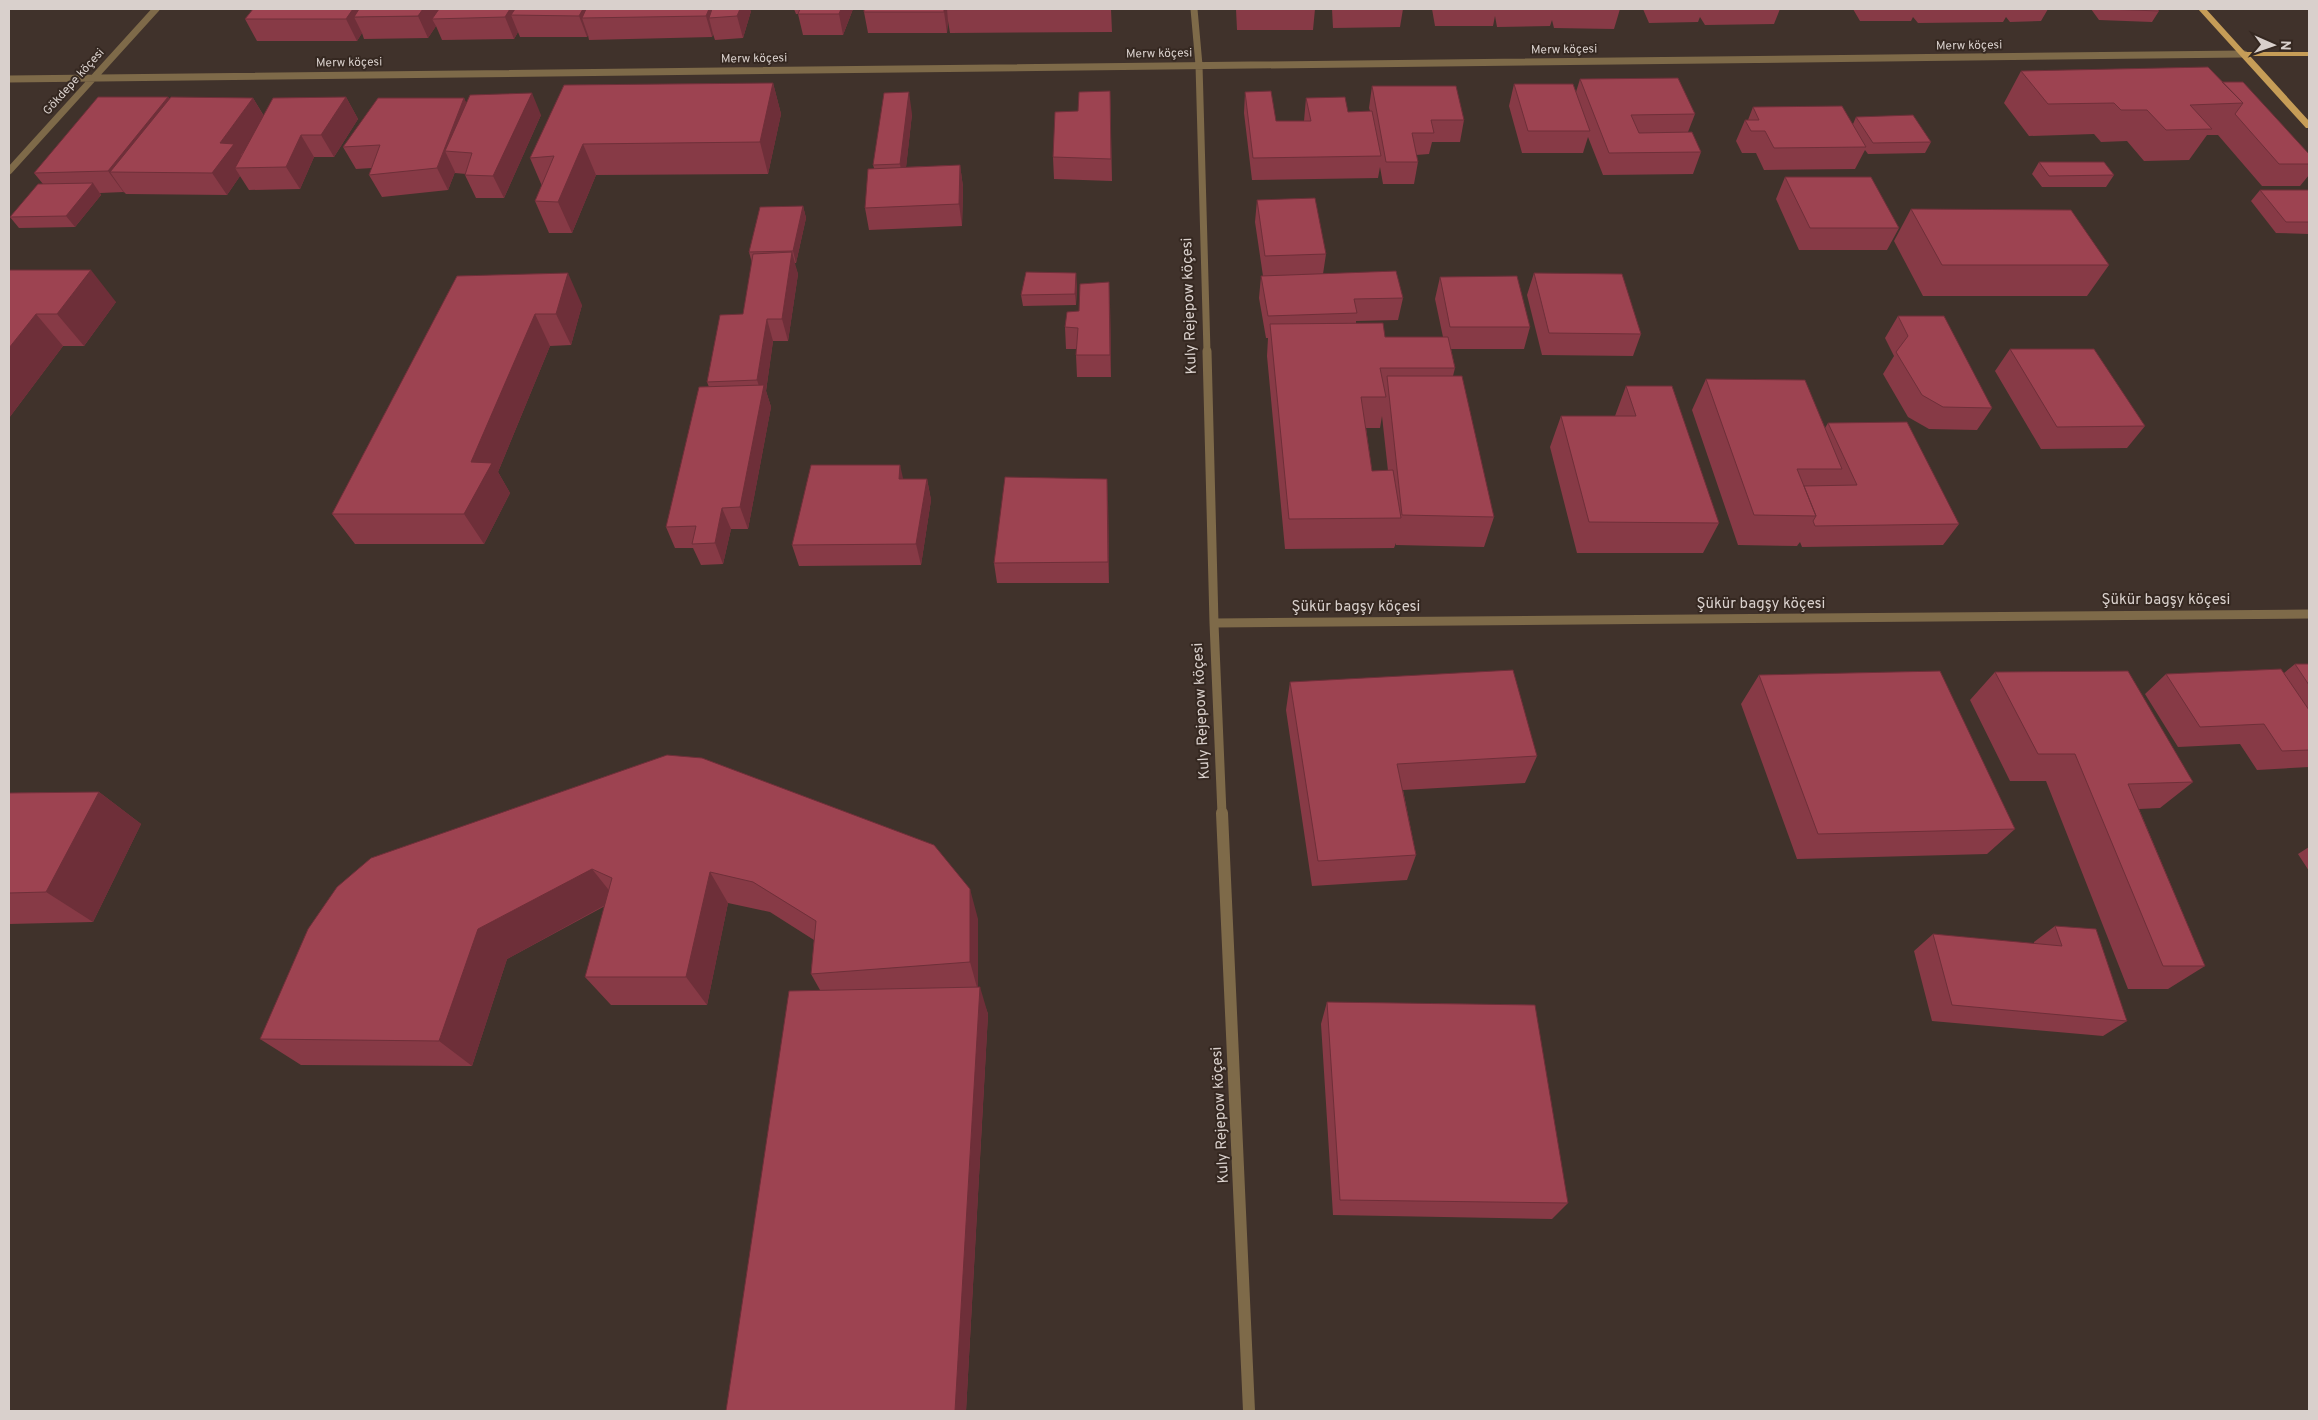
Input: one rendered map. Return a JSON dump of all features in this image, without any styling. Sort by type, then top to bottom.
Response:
[{"type":"main road","points":[[2202,9],[2309,126]]},
{"type":"main road","name":"Merw köçesi","points":[[2244,54],[2309,54]]},
{"type":"street","name":"Gökdepe köçesi","points":[[9,171],[156,9]]},
{"type":"street","name":"Kuly Rejepow köçesi","points":[[1194,9],[1199,65],[1214,623],[1249,1411]]},
{"type":"street","name":"Merw köçesi","points":[[9,79],[2244,54]]},
{"type":"street","name":"Şükür bagşy köçesi","points":[[1214,623],[2309,614]]},
{"type":"building","points":[[253,9],[353,9],[346,19],[245,19]]},
{"type":"building","points":[[359,9],[423,9],[418,16],[354,17]]},
{"type":"building","points":[[439,9],[510,9],[505,17],[432,19]]},
{"type":"building","points":[[515,9],[583,9],[579,16],[511,15]]},
{"type":"building","points":[[586,9],[709,9],[706,16],[582,18]]},
{"type":"building","points":[[712,9],[740,9],[737,16],[709,18]]},
{"type":"building","points":[[800,9],[841,9],[839,14],[798,14]]},
{"type":"building","points":[[864,9],[944,9],[944,12],[864,12]]},
{"type":"building","points":[[2105,9],[2157,9],[2159,11]]},
{"type":"building","points":[[2208,67],[2243,103],[2190,105],[2212,129],[2166,130],[2147,110],[2121,110],[2114,103],[2048,104],[2021,71]]},
{"type":"building","points":[[1678,78],[1695,114],[1631,115],[1639,133],[1692,132],[1701,152],[1609,153],[1580,79]]},
{"type":"building","points":[[2222,82],[2243,82],[2309,154],[2309,164],[2279,164],[2235,114],[2243,103]]},
{"type":"building","points":[[773,83],[760,142],[583,144],[558,202],[535,201],[554,156],[530,158],[564,85]]},
{"type":"building","points":[[1514,84],[1573,84],[1590,131],[1528,131]]},
{"type":"building","points":[[1372,86],[1456,86],[1464,120],[1431,120],[1434,133],[1412,133],[1418,162],[1386,162]]},
{"type":"building","points":[[1110,91],[1111,159],[1053,157],[1055,112],[1078,111],[1079,92]]},
{"type":"building","points":[[1271,91],[1276,121],[1311,121],[1306,98],[1345,97],[1348,112],[1372,111],[1381,156],[1253,158],[1245,92]]},
{"type":"building","points":[[909,92],[900,164],[873,165],[884,93]]},
{"type":"building","points":[[532,93],[493,176],[465,175],[472,153],[445,151],[470,95]]},
{"type":"building","points":[[98,97],[168,97],[108,171],[34,173]]},
{"type":"building","points":[[171,97],[253,98],[220,143],[234,144],[212,173],[110,172]]},
{"type":"building","points":[[346,97],[321,135],[301,135],[286,167],[235,168],[273,98]]},
{"type":"building","points":[[378,98],[464,98],[437,168],[369,175],[380,145],[343,147]]},
{"type":"building","points":[[1842,106],[1866,147],[1774,148],[1765,131],[1751,131],[1745,120],[1759,120],[1753,107]]},
{"type":"building","points":[[1913,115],[1931,142],[1873,143],[1856,117]]},
{"type":"building","points":[[2039,162],[2104,162],[2114,175],[2049,176]]},
{"type":"building","points":[[960,165],[959,204],[865,208],[868,169]]},
{"type":"building","points":[[1785,177],[1871,177],[1899,228],[1810,228]]},
{"type":"building","points":[[93,183],[66,216],[10,217],[38,184]]},
{"type":"building","points":[[2260,190],[2309,190],[2309,222],[2286,222]]},
{"type":"building","points":[[1315,198],[1326,254],[1265,256],[1257,200]]},
{"type":"building","points":[[803,206],[793,251],[749,252],[760,207]]},
{"type":"building","points":[[1911,209],[2071,210],[2109,265],[1942,265]]},
{"type":"building","points":[[792,252],[782,319],[767,319],[757,380],[707,382],[720,315],[743,314],[753,254]]},
{"type":"building","points":[[9,270],[91,270],[57,314],[36,314],[9,348]]},
{"type":"building","points":[[1396,271],[1403,298],[1354,299],[1357,313],[1268,316],[1261,276]]},
{"type":"building","points":[[1026,272],[1076,273],[1075,294],[1021,295]]},
{"type":"building","points":[[568,273],[556,314],[535,314],[471,462],[492,463],[464,514],[332,514],[457,276]]},
{"type":"building","points":[[1534,273],[1622,274],[1641,334],[1549,333]]},
{"type":"building","points":[[1517,276],[1530,327],[1450,327],[1440,277]]},
{"type":"building","points":[[1109,282],[1110,355],[1076,355],[1078,328],[1065,327],[1067,312],[1079,311],[1080,284]]},
{"type":"building","points":[[1898,316],[1944,316],[1992,408],[1943,407],[1922,395],[1896,352],[1908,336]]},
{"type":"building","points":[[1383,323],[1385,337],[1448,337],[1455,368],[1380,368],[1386,397],[1361,397],[1372,471],[1393,470],[1401,518],[1289,519],[1270,324]]},
{"type":"building","points":[[2010,349],[2094,349],[2145,426],[2057,427]]},
{"type":"building","points":[[1387,376],[1462,376],[1494,517],[1402,515]]},
{"type":"building","points":[[1706,379],[1805,380],[1842,469],[1797,469],[1816,516],[1754,515]]},
{"type":"building","points":[[764,385],[740,507],[722,508],[715,543],[692,544],[696,526],[666,527],[699,387]]},
{"type":"building","points":[[1626,386],[1672,386],[1719,523],[1589,522],[1561,416],[1636,416]]},
{"type":"building","points":[[1907,422],[1959,524],[1815,526],[1813,521],[1816,516],[1804,486],[1857,485],[1828,423]]},
{"type":"building","points":[[811,465],[900,465],[899,479],[927,479],[916,544],[792,545]]},
{"type":"building","points":[[1005,477],[1107,479],[1108,562],[994,563]]},
{"type":"building","points":[[2295,664],[2309,664],[2309,685]]},
{"type":"building","points":[[2281,669],[2309,710],[2309,750],[2282,751],[2264,724],[2200,727],[2166,674]]},
{"type":"building","points":[[1513,670],[1537,756],[1397,764],[1416,855],[1318,861],[1290,682]]},
{"type":"building","points":[[1940,671],[2015,829],[1818,834],[1759,675]]},
{"type":"building","points":[[2128,671],[2193,782],[2128,784],[2205,966],[2163,966],[2075,754],[2038,754],[1995,672]]},
{"type":"building","points":[[667,755],[702,758],[934,845],[970,889],[970,962],[811,974],[816,921],[753,882],[710,872],[686,977],[585,977],[612,878],[592,869],[478,929],[439,1041],[260,1039],[308,929],[337,887],[371,858]]},
{"type":"building","points":[[99,792],[46,892],[9,893],[9,793]]},
{"type":"building","points":[[2055,926],[2096,929],[2127,1021],[1952,1005],[1933,934],[2062,946]]},
{"type":"building","points":[[980,987],[955,1411],[726,1411],[789,991]]},
{"type":"building","points":[[1327,1002],[1535,1005],[1568,1203],[1340,1200]]}]
